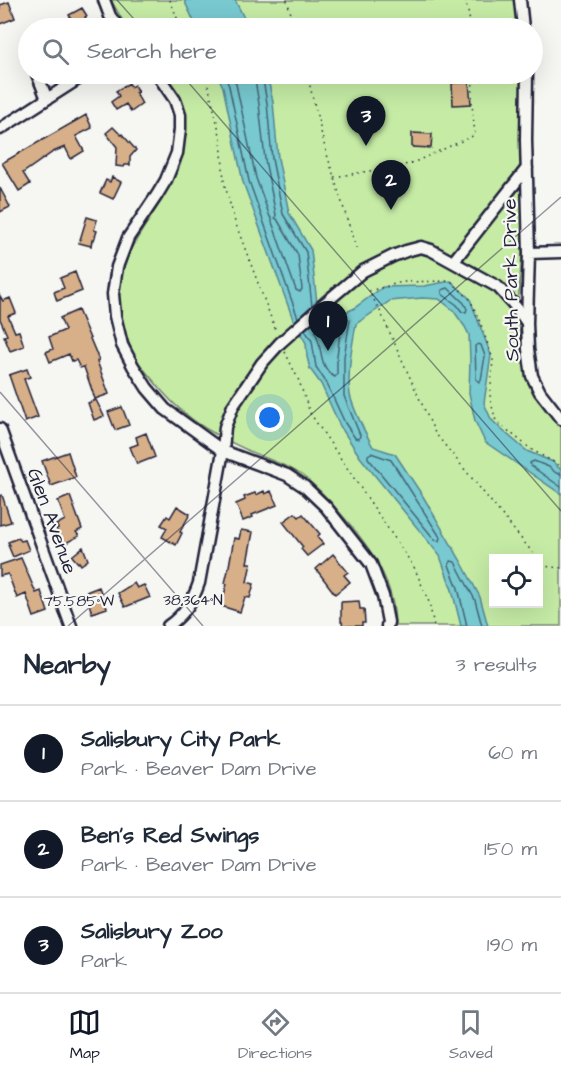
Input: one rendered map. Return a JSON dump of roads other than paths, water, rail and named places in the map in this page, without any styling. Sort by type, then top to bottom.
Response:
[{"type":"street","points":[[104,0],[112,18]]},
{"type":"street","points":[[520,0],[522,18]]},
{"type":"street","points":[[41,84],[47,99]]},
{"type":"street","points":[[0,129],[70,84]]},
{"type":"street","points":[[164,84],[176,100],[180,115],[177,153],[166,180],[128,238],[117,267],[113,294],[115,316],[122,345],[147,388],[165,409],[223,451],[287,475],[305,487],[326,507],[371,564],[383,596],[387,626]]},
{"type":"street","name":"South Park Drive","points":[[527,84],[526,140],[530,253],[527,323],[532,376],[540,392],[561,419]]},
{"type":"street","name":"South Park Drive","points":[[453,262],[527,168]]},
{"type":"street","points":[[168,626],[179,618],[194,598],[200,583],[225,428],[233,406],[262,363],[325,303],[363,271],[393,256],[421,248],[431,250],[498,287],[527,323]]},
{"type":"street","points":[[530,253],[561,252]]},
{"type":"street","name":"Glen Avenue","points":[[0,429],[71,626]]},
{"type":"water","points":[[184,0],[235,0],[244,18],[192,18]]},
{"type":"water","points":[[222,84],[269,84],[278,158],[289,213],[311,250],[317,303],[329,319],[353,309],[383,287],[424,286],[451,281],[470,299],[491,355],[484,403],[491,419],[527,451],[553,462],[561,470],[561,494],[485,442],[475,421],[469,393],[469,335],[453,310],[439,299],[390,301],[356,324],[349,377],[350,395],[357,414],[373,447],[395,454],[424,498],[480,597],[488,626],[461,626],[440,556],[360,457],[340,426],[321,384],[310,369],[306,343],[294,322],[243,182]]},
{"type":"place","name":"Salisbury Zoo","points":[[366,146]]},
{"type":"place","name":"Ben's Red Swings","points":[[391,210]]},
{"type":"place","name":"Salisbury City Park","points":[[328,351]]}]
